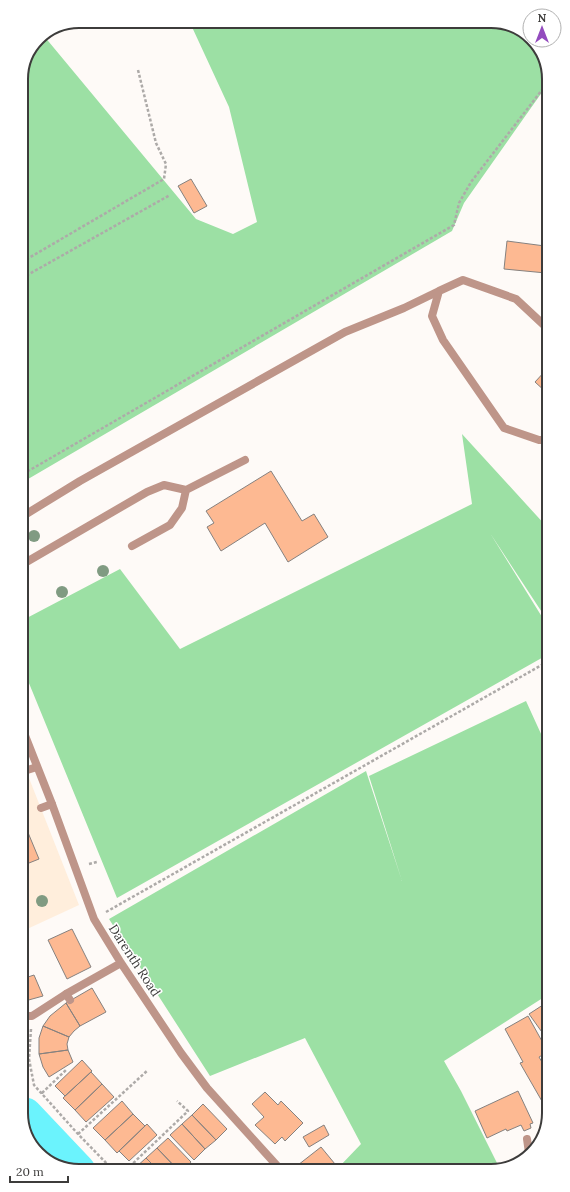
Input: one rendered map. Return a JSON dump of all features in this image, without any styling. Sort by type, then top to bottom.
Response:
[{"type":"street","points":[[28,513],[80,481],[345,332],[404,308],[463,280],[516,299],[542,323]]},
{"type":"street","points":[[439,292],[432,316],[443,340],[504,428],[542,440]]},
{"type":"street","points":[[28,561],[147,492],[164,485],[186,490],[245,460]]},
{"type":"street","points":[[132,546],[170,525],[182,508],[186,490]]},
{"type":"street","name":"Darenth Road","points":[[28,743],[94,919],[121,963],[207,1088],[275,1164]]},
{"type":"street","points":[[28,770],[37,767]]},
{"type":"street","points":[[41,808],[52,804]]},
{"type":"street","points":[[28,1016],[68,997],[121,963]]},
{"type":"street","points":[[527,1139],[528,1147]]},
{"type":"path","points":[[28,258],[164,179],[166,164],[156,143],[138,70]]},
{"type":"path","points":[[28,471],[454,225],[459,203],[471,182],[542,90]]},
{"type":"path","points":[[28,275],[170,194]]},
{"type":"path","points":[[94,919],[542,665]]},
{"type":"path","points":[[28,1016],[29,1059],[34,1085],[78,1134],[108,1164]]},
{"type":"path","points":[[42,1093],[66,1070]]},
{"type":"path","points":[[78,1134],[148,1070]]},
{"type":"path","points":[[132,1164],[188,1111],[177,1101]]},
{"type":"shaded area","points":[[28,776],[79,905],[28,929]]},
{"type":"green space","points":[[192,28],[494,28],[516,35],[522,39],[522,48],[531,48],[535,54],[541,69],[542,92],[464,203],[452,231],[28,479],[28,76],[33,57],[39,48],[47,40],[196,219],[233,234],[257,222],[229,107]]},
{"type":"green space","points":[[462,434],[542,522],[542,612],[490,533],[542,617],[542,658],[117,898],[28,681],[28,617],[120,569],[180,649],[472,504]]},
{"type":"green space","points":[[526,701],[542,736],[542,998],[444,1061],[461,1091],[497,1163],[342,1164],[361,1144],[305,1038],[210,1076],[109,919],[366,771],[402,881],[369,776]]},
{"type":"building","points":[[191,179],[207,206],[194,213],[178,186]]},
{"type":"building","points":[[507,241],[542,246],[542,273],[504,269]]},
{"type":"building","points":[[542,374],[542,388],[535,382]]},
{"type":"building","points":[[271,471],[302,521],[314,514],[328,537],[288,562],[265,523],[221,551],[207,527],[214,523],[206,511]]},
{"type":"building","points":[[28,833],[39,859],[28,863]]},
{"type":"building","points":[[72,929],[91,967],[67,979],[48,940]]},
{"type":"building","points":[[34,975],[43,996],[28,1000],[28,977]]},
{"type":"building","points":[[92,988],[106,1012],[80,1026],[66,1003]]},
{"type":"building","points":[[66,1003],[80,1026],[69,1037],[43,1026],[50,1016]]},
{"type":"building","points":[[542,1006],[542,1032],[529,1014]]},
{"type":"building","points":[[528,1016],[542,1041],[542,1055],[539,1057],[542,1062],[542,1101],[520,1063],[523,1062],[505,1029]]},
{"type":"building","points":[[43,1026],[69,1037],[67,1044],[68,1050],[39,1054],[39,1038]]},
{"type":"building","points":[[68,1050],[73,1062],[49,1077],[43,1067],[39,1054]]},
{"type":"building","points":[[82,1060],[92,1071],[65,1096],[55,1086]]},
{"type":"building","points":[[91,1072],[102,1084],[75,1110],[63,1098]]},
{"type":"building","points":[[102,1084],[114,1097],[86,1122],[75,1110]]},
{"type":"building","points":[[518,1091],[533,1123],[530,1124],[531,1128],[524,1131],[521,1125],[507,1131],[506,1129],[487,1138],[475,1111]]},
{"type":"building","points":[[265,1092],[278,1105],[281,1101],[303,1123],[285,1141],[282,1137],[275,1144],[255,1125],[264,1117],[252,1104]]},
{"type":"building","points":[[122,1101],[133,1114],[105,1140],[93,1128]]},
{"type":"building","points":[[203,1104],[227,1129],[216,1140],[192,1115]]},
{"type":"building","points":[[133,1114],[145,1126],[117,1153],[105,1140]]},
{"type":"building","points":[[192,1115],[216,1140],[205,1149],[182,1124]]},
{"type":"building","points":[[147,1124],[157,1135],[129,1161],[119,1151]]},
{"type":"building","points":[[182,1124],[205,1149],[194,1160],[170,1135]]},
{"type":"building","points":[[324,1125],[329,1135],[309,1147],[303,1137]]},
{"type":"building","points":[[168,1138],[191,1162],[189,1164],[172,1164],[157,1148]]},
{"type":"building","points":[[321,1147],[335,1164],[299,1164]]},
{"type":"building","points":[[157,1148],[172,1164],[152,1164],[146,1158]]},
{"type":"building","points":[[146,1158],[152,1164],[139,1164]]},
{"type":"waterway","points":[[29,1119],[71,1163]]}]
